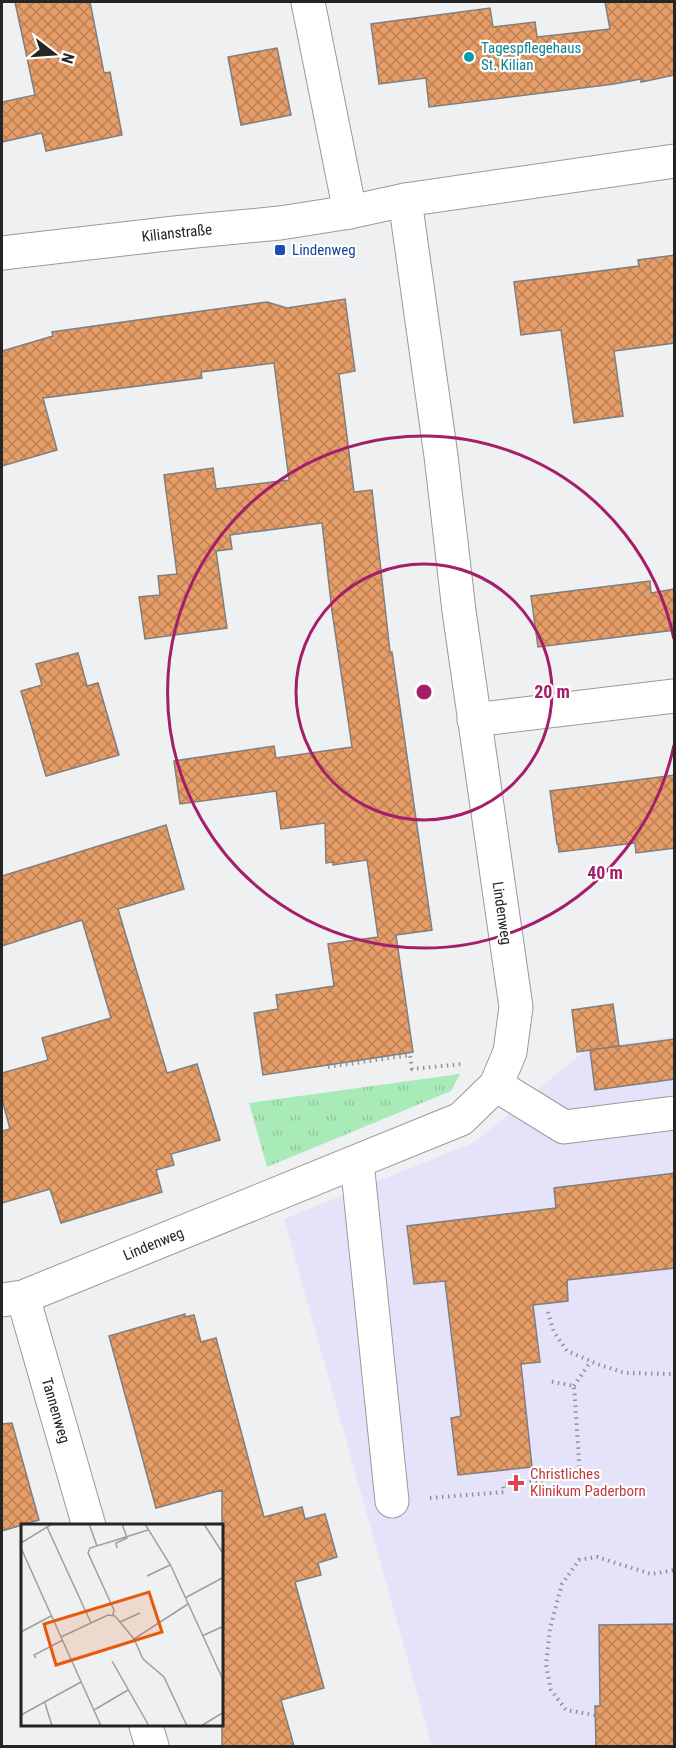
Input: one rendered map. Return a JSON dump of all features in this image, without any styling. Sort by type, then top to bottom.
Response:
[{"type":"street","points":[[308,2],[350,213]]},
{"type":"street","name":"Kilianstraße","points":[[2,254],[174,233],[280,223],[350,213],[405,200],[675,161]]},
{"type":"street","name":"Lindenweg","points":[[12,1298],[460,1119],[496,1085],[510,1052],[516,1007],[459,611],[441,456],[405,200]]},
{"type":"street","points":[[474,720],[675,696]]},
{"type":"street","points":[[496,1085],[564,1127],[675,1113]]},
{"type":"street","points":[[357,1162],[392,1501]]},
{"type":"street","name":"Tannenweg","points":[[12,1298],[88,1524]]},
{"type":"street","points":[[147,1727],[152,1746]]},
{"type":"path","points":[[328,1067],[410,1055],[412,1069],[461,1064],[496,1085]]},
{"type":"path","points":[[548,1312],[554,1332],[567,1351],[625,1373],[675,1374]]},
{"type":"path","points":[[392,1501],[504,1492],[503,1485],[580,1476],[573,1386],[591,1361]]},
{"type":"path","points":[[548,1381],[573,1386]]},
{"type":"path","points":[[596,1714],[566,1710],[551,1690],[546,1665],[550,1628],[562,1584],[579,1560],[597,1557],[651,1574],[675,1570]]},
{"type":"shaded area","name":"Christliches Klinikum Paderborn","points":[[674,1037],[674,1746],[432,1746],[284,1219],[475,1142],[588,1048]]},
{"type":"green space","points":[[460,1074],[451,1091],[267,1167],[249,1103]]},
{"type":"building","points":[[15,2],[90,2],[104,73],[110,72],[122,135],[46,151],[42,133],[2,142],[2,102],[35,95]]},
{"type":"building","name":"Tagespflegehaus St. Kilian","points":[[605,2],[675,2],[675,75],[641,82],[641,79],[429,107],[426,78],[379,84],[371,24],[490,8],[493,27],[535,22],[537,37],[610,29]]},
{"type":"building","points":[[277,48],[291,115],[241,125],[228,57]]},
{"type":"building","points":[[675,255],[675,343],[614,351],[623,416],[574,423],[561,330],[521,335],[514,282],[639,266],[638,260]]},
{"type":"building","points":[[345,299],[355,371],[339,374],[354,492],[372,490],[390,652],[392,652],[432,930],[396,935],[413,1052],[263,1075],[254,1013],[278,1009],[276,995],[334,986],[328,944],[378,937],[367,860],[333,865],[333,862],[326,863],[325,823],[281,829],[276,791],[180,804],[174,761],[274,746],[276,758],[352,747],[322,523],[230,535],[232,549],[216,551],[227,628],[145,639],[139,597],[160,595],[158,576],[177,574],[164,475],[213,468],[216,489],[289,480],[274,363],[201,372],[202,378],[43,398],[57,450],[2,466],[2,351],[53,336],[52,332],[267,302],[287,308]]},
{"type":"building","points":[[650,581],[651,593],[675,589],[675,630],[538,647],[531,596]]},
{"type":"building","points":[[78,653],[87,686],[98,683],[119,755],[46,776],[21,691],[42,685],[36,664]]},
{"type":"building","points":[[675,775],[675,848],[636,853],[635,843],[559,852],[550,791]]},
{"type":"building","points":[[166,825],[184,889],[118,909],[167,1073],[197,1064],[220,1140],[171,1154],[174,1165],[156,1170],[162,1192],[61,1223],[50,1189],[2,1203],[2,1131],[10,1129],[2,1099],[2,1073],[48,1060],[42,1038],[111,1018],[82,920],[2,946],[2,876]]},
{"type":"building","points":[[613,1004],[619,1046],[577,1052],[572,1010]]},
{"type":"building","points":[[675,1039],[675,1079],[595,1090],[590,1050]]},
{"type":"building","points":[[675,1173],[675,1268],[567,1280],[568,1301],[533,1305],[540,1362],[521,1364],[532,1467],[458,1475],[451,1418],[461,1416],[445,1281],[414,1284],[407,1226],[556,1208],[554,1188]]},
{"type":"building","points":[[185,1314],[185,1317],[194,1315],[201,1342],[216,1338],[264,1517],[302,1507],[305,1519],[325,1514],[337,1557],[318,1563],[321,1575],[295,1582],[324,1688],[281,1700],[294,1746],[222,1746],[222,1727],[224,1727],[224,1524],[222,1524],[222,1490],[156,1508],[109,1336]]},
{"type":"building","points":[[12,1423],[39,1520],[2,1531],[2,1424]]},
{"type":"building","points":[[675,1624],[675,1746],[596,1746],[595,1706],[600,1706],[599,1625]]},
{"type":"place","name":"Tagespflegehaus St. Kilian","points":[[469,57]]},
{"type":"place","name":"Lindenweg","points":[[280,250]]},
{"type":"place","name":"Christliches Klinikum Paderborn","points":[[516,1483]]}]
